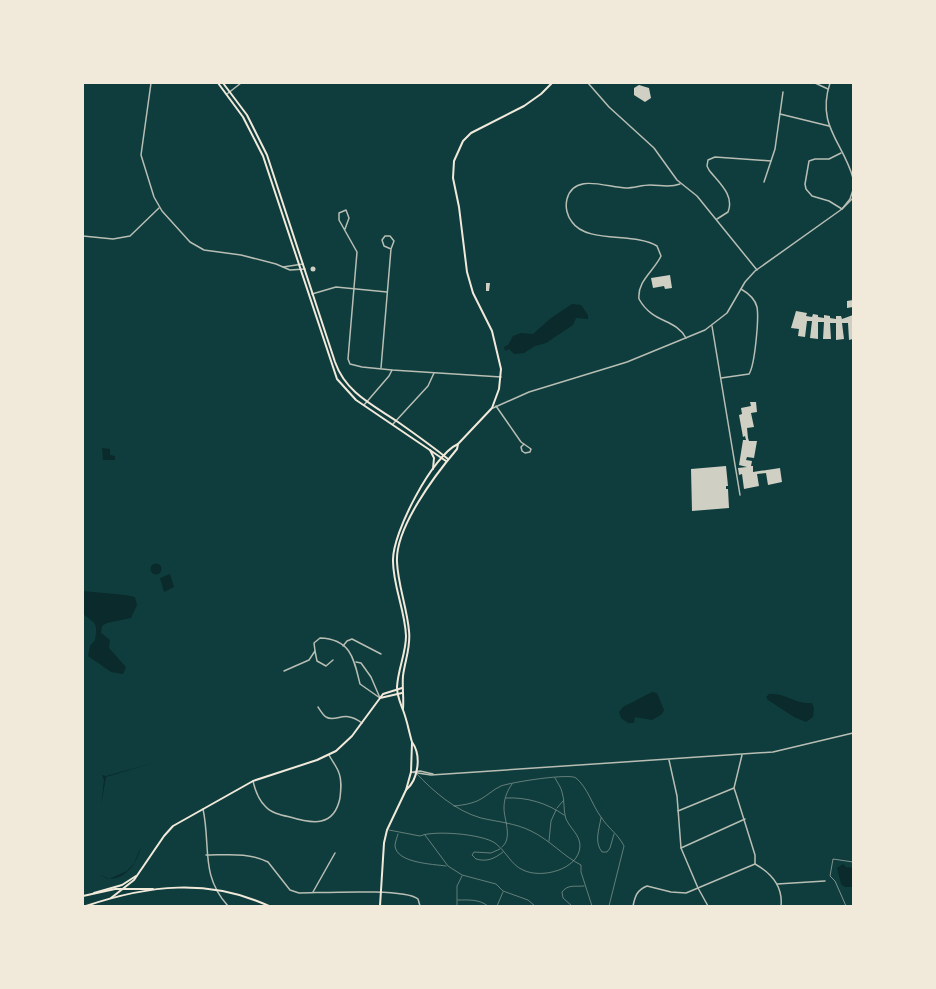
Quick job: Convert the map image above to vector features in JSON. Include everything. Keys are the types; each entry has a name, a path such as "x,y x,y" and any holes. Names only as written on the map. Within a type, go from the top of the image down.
{"main road":[{"path":"218,83 243,117 263,156 336,376 347,392 364,405 444,457"},
{"path":"223,83 247,115 264,148 340,374 350,389 396,421 447,460"},
{"path":"403,709 399,703 397,689 406,639 393,566 394,545 404,520 433,470 453,446 458,444 492,408 499,389 501,377 500,364 492,332 473,293 467,272 459,207 453,178 454,161 463,141 471,133 479,127 524,106 552,83"},
{"path":"406,790 411,786 417,772 416,750 412,742 403,709 402,688 410,636 397,566 398,550 407,525 433,478 457,449 458,444"},
{"path":"430,449 434,458 433,470"},
{"path":"109,899 125,889 140,872 169,830 203,809 253,782 328,755 345,743 386,692 402,688"},
{"path":"380,698 402,693"},
{"path":"380,906 384,843 412,772 412,742"},
{"path":"83,896 125,884 140,872"},
{"path":"94,893 125,889 215,888 241,895 269,906"},
{"path":"86,906 109,899 160,889"}],"street":[{"path":"151,83 141,155 147,178 159,208 195,246 204,250 241,255 283,266 290,270 304,269"},
{"path":"227,94 241,83"},
{"path":"588,83 609,107 654,148 680,184 697,196 757,270"},
{"path":"815,83 828,89"},
{"path":"830,83 828,89 827,109 829,126 850,168 853,178"},
{"path":"764,182 771,161 783,92"},
{"path":"780,114 829,126"},
{"path":"842,153 829,159 815,159 809,161 805,184 806,189 812,196 824,199 842,209"},
{"path":"716,219 728,212 730,202 726,192 709,170 707,166 708,160 715,157 771,161"},
{"path":"680,184 667,187 651,185 632,188 598,184 579,185 570,192 566,206 569,218 574,226 588,234 611,236 657,246 661,251 661,256 657,265 639,288 639,299 651,315 678,327 686,338"},
{"path":"842,209 850,199 853,190"},
{"path":"492,408 529,392 619,364 686,338 712,326 727,313 741,289 757,270 842,209 853,198"},
{"path":"83,236 113,239 130,236 159,208"},
{"path":"345,228 349,218 346,210 339,213 338,217 357,252 349,362 352,365 392,370 501,377"},
{"path":"381,368 386,292 391,249 394,241 390,236 385,236 382,240 384,246 391,249"},
{"path":"283,266 303,264"},
{"path":"309,295 332,288 354,288 386,292"},
{"path":"721,378 740,377 749,374 754,362 757,306 750,296 741,289"},
{"path":"712,326 740,495"},
{"path":"364,405 389,376 392,370"},
{"path":"393,424 428,386 435,372"},
{"path":"496,406 524,444 531,448 530,452 525,453 522,451 521,447 524,444"},
{"path":"333,660 326,666 317,661 314,643 320,638 329,638 343,646 356,662 360,684 380,698"},
{"path":"343,646 347,641 352,639 381,654"},
{"path":"284,671 309,660 315,651"},
{"path":"356,662 361,662 371,676 380,698"},
{"path":"318,707 326,717 333,718 348,716 356,718 362,723"},
{"path":"412,772 436,774 742,755 784,751 853,733"},
{"path":"253,782 261,802 270,810 298,820 319,822 330,817 335,812 341,793 342,782 339,773 328,755"},
{"path":"742,755 734,788 755,855 755,864"},
{"path":"669,760 678,811 681,848 698,888 708,906"},
{"path":"678,811 734,788"},
{"path":"203,809 206,828 206,855 208,870 215,888 228,906"},
{"path":"681,848 745,820"},
{"path":"313,892 335,853"},
{"path":"206,855 242,855 259,858 268,862 290,890 299,893 345,891 381,893 416,897 420,902 420,906"},
{"path":"755,864 770,874 777,884 782,899 782,906"},
{"path":"633,906 636,894 639,890 646,886 678,893 686,893 755,864"},
{"path":"777,884 825,881"}],"lane":[{"path":"417,772 437,793 454,806 481,818 505,822 533,832 549,842 572,861 581,865 592,906"},
{"path":"454,806 470,804 480,800 499,787 512,783 567,776 576,778 582,785 601,818 624,846 609,906"},
{"path":"555,778 562,792 565,816"},
{"path":"504,852 497,858 490,860 476,859 472,855 474,852 491,853 501,848 507,841 508,833 505,822 505,798 512,783"},
{"path":"388,830 420,836 424,834 474,836 494,842 501,848 515,866 524,871 534,873 557,872 566,868 578,852 580,846 578,838 565,816 549,805 528,800 505,798"},
{"path":"549,842 551,821 556,809 563,801"},
{"path":"601,818 597,841 598,848 602,852 607,852 610,848 614,832"},
{"path":"398,832 395,845 396,851 401,857 448,866"},
{"path":"424,834 448,866 462,875 496,884 503,891 528,900 535,906"},
{"path":"457,906 458,886 462,875"},
{"path":"572,906 563,898 562,892 566,887 570,886 586,886"},
{"path":"498,906 503,891"},
{"path":"458,900 474,900 484,902 488,906"}],"path":[{"path":"846,906 835,881 830,876 831,866 833,859 853,862"}],"water":[{"path":"572,304 581,305 588,315 588,319 576,318 573,325 546,343 535,346 524,353 514,354 509,349 505,351 504,347 508,345 513,336 521,333 533,334 551,318"},
{"path":"102,448 110,449 110,455 115,456 115,460 103,460"},
{"path":"154,564 158,564 160,565 160,573 154,574 151,571 151,567"},
{"path":"170,574 174,587 164,592 160,578"},
{"path":"83,591 135,597 137,605 131,618 107,623 102,626 101,633 110,640 109,648 126,667 123,674 111,672 88,656 90,646 95,640 96,627 93,622 83,614"},
{"path":"652,692 657,693 664,710 662,714 652,720 635,717 634,723 628,723 621,718 619,712 623,707"},
{"path":"769,694 780,695 801,702 812,703 814,708 813,717 806,722 794,717 768,700 766,697"},
{"path":"153,763 106,777 101,805 104,780 102,775 106,776"},
{"path":"133,864 125,874 114,879 109,879 127,871"},
{"path":"843,864 846,867 853,868 853,887 845,887 841,884 837,868"}],"building":[{"path":"639,85 649,88 651,98 645,102 634,95 634,88"},
{"path":"313,266 316,269 313,272 310,269"},
{"path":"670,275 672,288 665,289 664,286 653,288 651,278"},
{"path":"486,283 490,283 489,291 486,291"},
{"path":"853,300 853,307 847,308 847,301"},
{"path":"796,311 807,313 806,316 812,317 813,314 824,318 824,315 836,319 836,316 841,316 842,319 853,315 853,339 849,340 848,323 842,323 844,339 836,340 836,323 830,323 831,339 823,339 824,322 818,322 818,339 810,338 812,321 807,321 805,337 798,336 799,329 791,328"},
{"path":"750,402 756,402 757,412 751,413 754,427 747,428 748,438 749,441 757,441 754,458 747,457 746,460 752,461 751,466 753,466 753,472 780,468 782,482 768,485 766,473 757,474 759,486 744,489 742,474 739,475 738,468 747,467 739,465 743,440 746,440 745,436 743,437 739,415 742,414 741,408 751,406"},
{"path":"726,466 728,486 726,486 726,489 728,489 729,508 692,511 691,469"}]}
